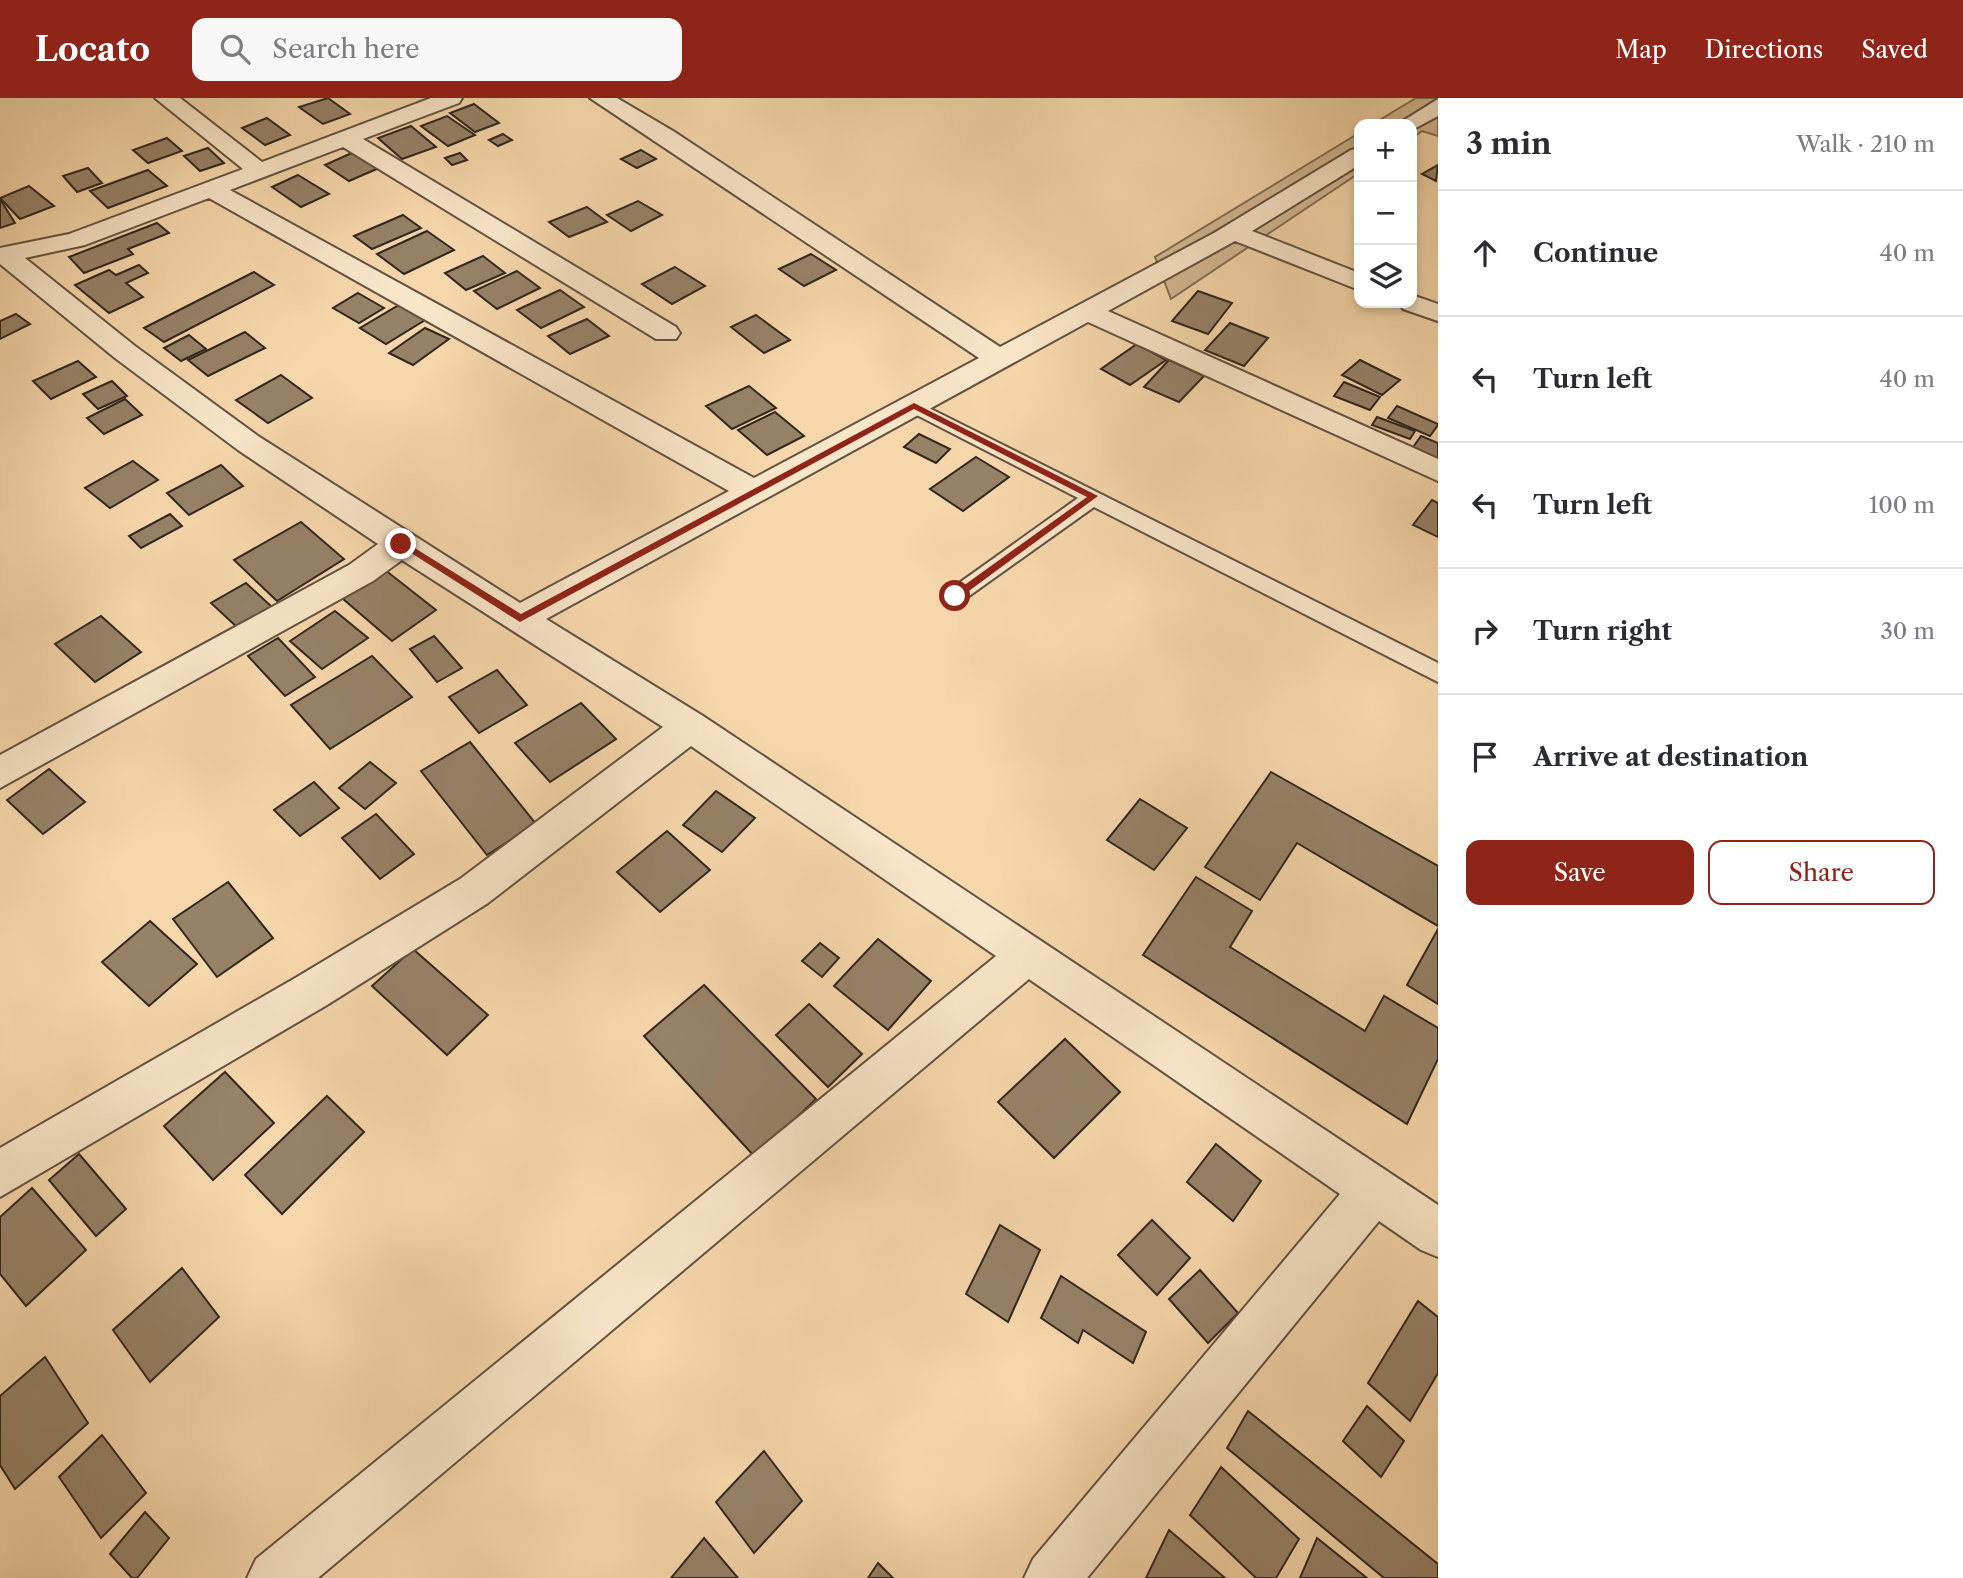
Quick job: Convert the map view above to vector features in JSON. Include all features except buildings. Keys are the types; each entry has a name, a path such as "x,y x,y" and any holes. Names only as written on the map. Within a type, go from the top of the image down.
{"street":[{"path":"166,98 245,157 257,171"},
{"path":"2,256 76,240 451,98"},
{"path":"601,98 665,135 1000,359"},
{"path":"1417,119 1438,106"},
{"path":"345,138 666,333"},
{"path":"520,618 1233,233 1354,158"},
{"path":"211,189 754,492"},
{"path":"1233,233 1354,280"},
{"path":"2,256 248,443 401,544 690,726 1438,1233"},
{"path":"1417,305 1438,313"},
{"path":"1087,312 1438,471"},
{"path":"0,773 361,573 401,544"},
{"path":"0,1174 313,991 474,891 690,726"},
{"path":"275,1578 1029,954"},
{"path":"1052,1578 1374,1190"}],"lane":[{"path":"914,406 1438,673"},
{"path":"955,596 1094,496"}],"shaded area":[{"path":"1416,98 1438,98 1438,136 1422,131 1417,134 1417,119 1381,119"},
{"path":"1354,136 1354,176 1171,299 1155,257"}],"route":[{"path":"401,544 520,618 914,406 1094,496 955,596"}]}
